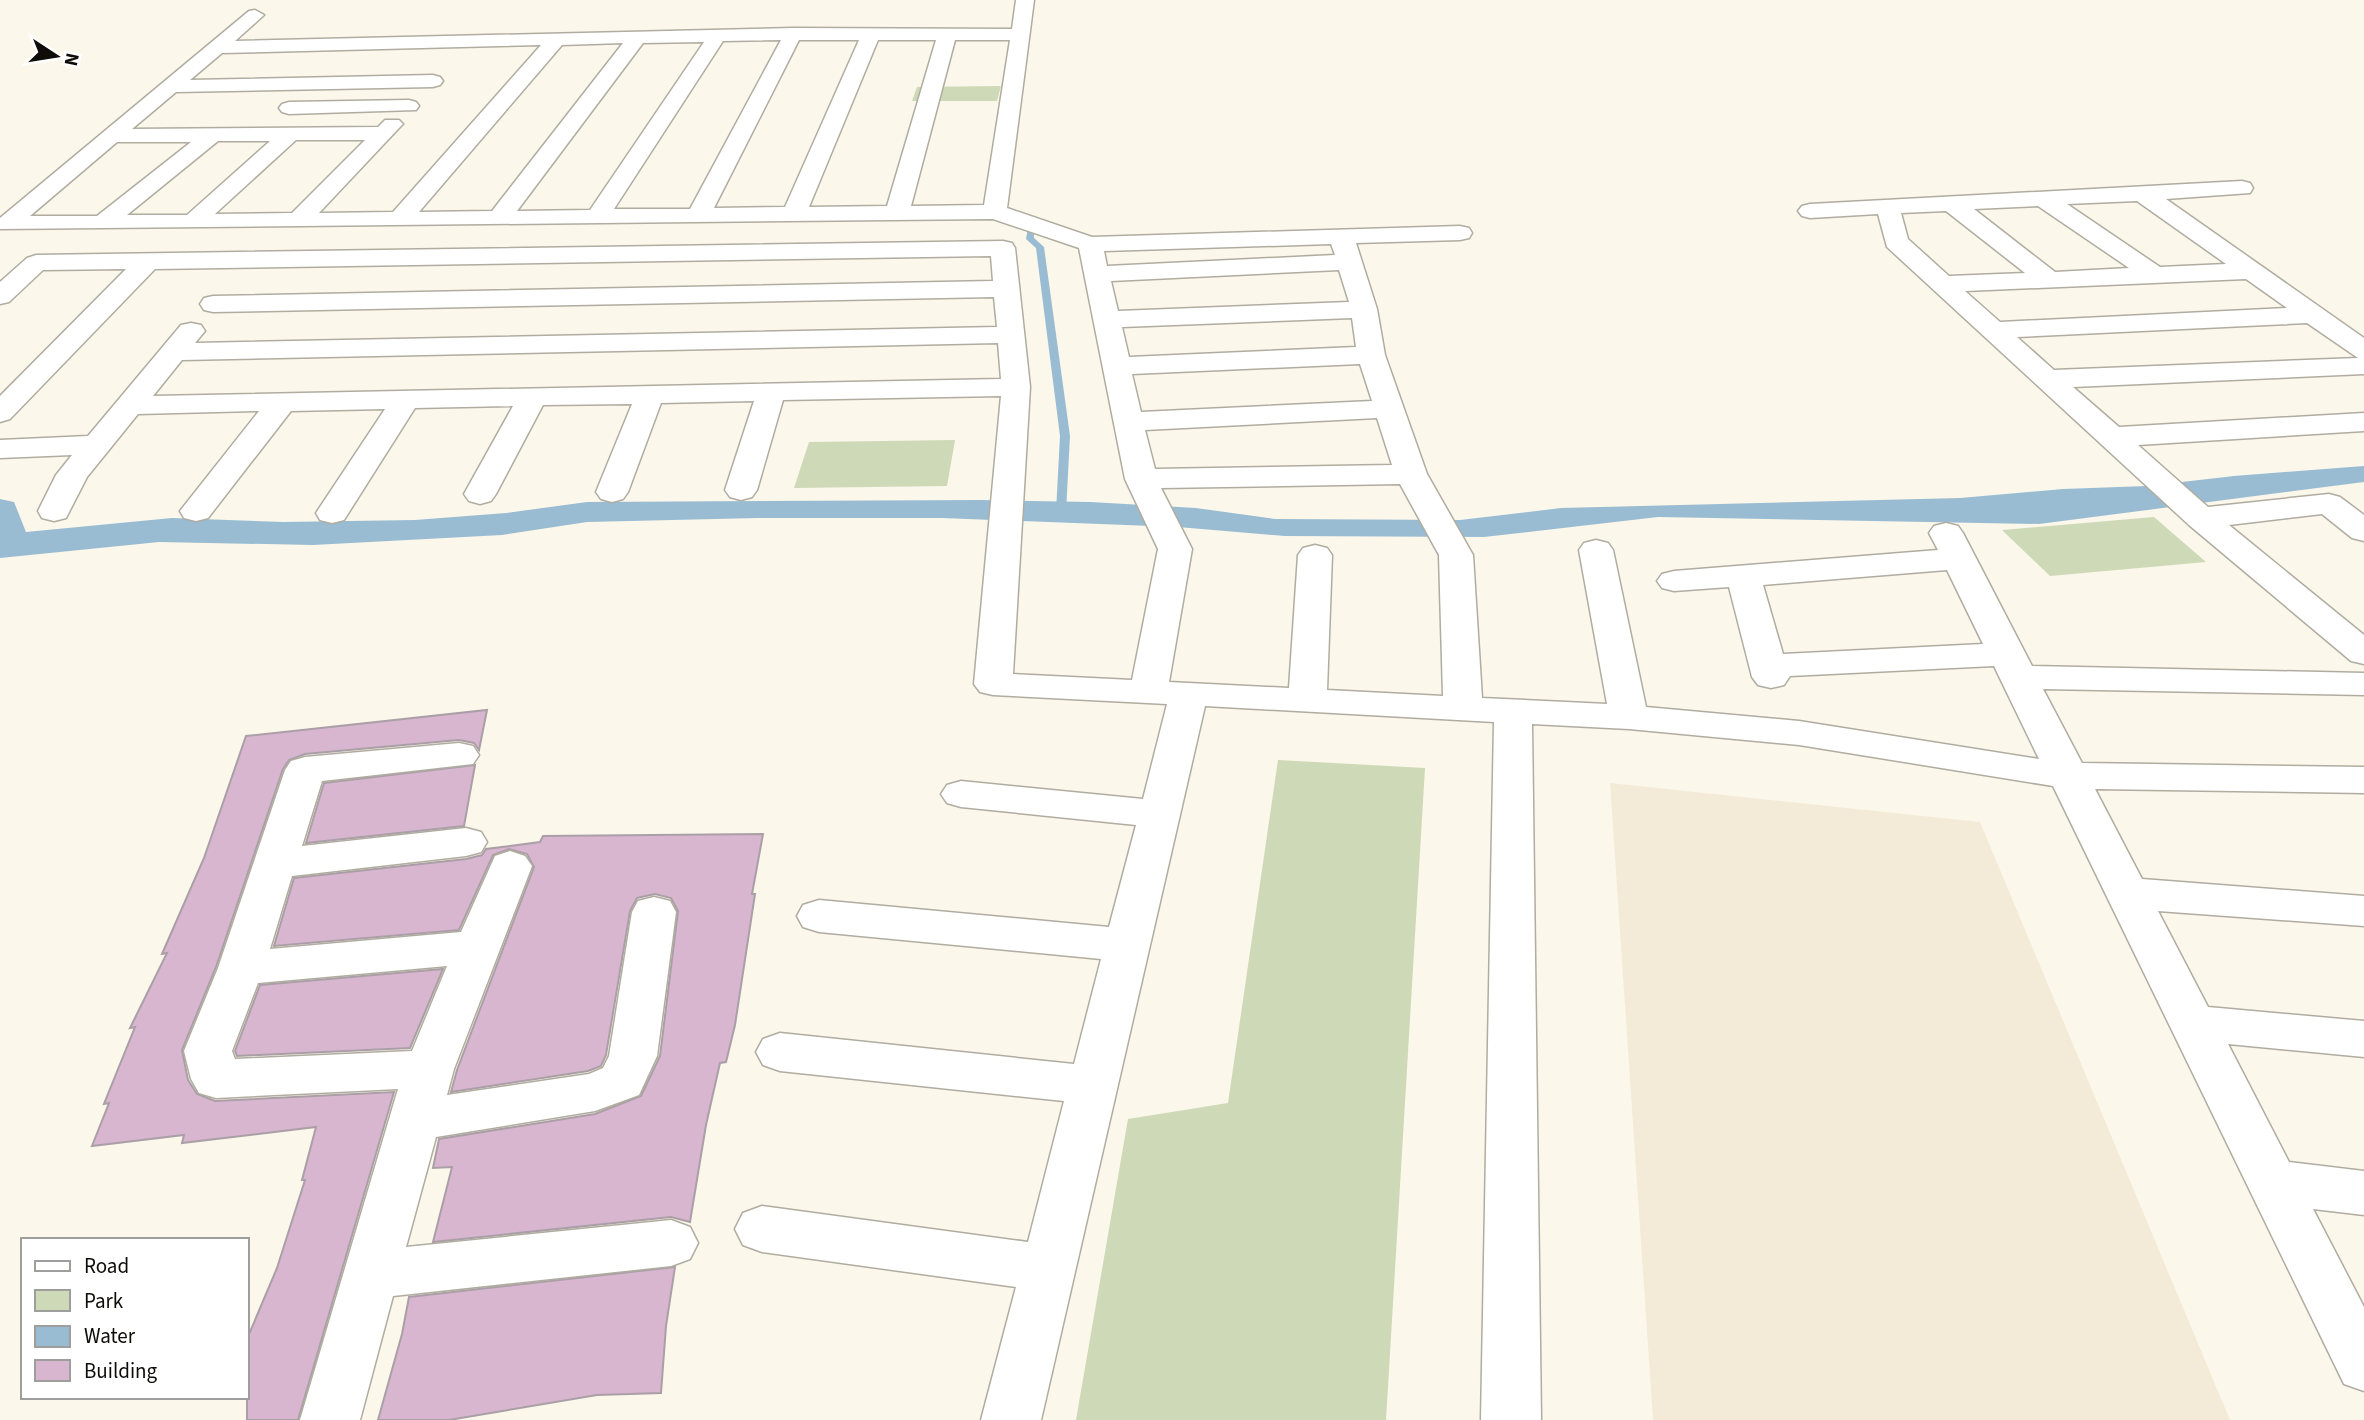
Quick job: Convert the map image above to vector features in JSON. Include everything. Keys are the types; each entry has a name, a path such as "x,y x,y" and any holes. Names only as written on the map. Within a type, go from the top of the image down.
{"street":[{"path":"996,212 1025,0"},
{"path":"255,15 7,224 996,212 1090,244 1345,249"},
{"path":"499,218 660,18"},
{"path":"399,219 579,20"},
{"path":"194,66 453,60 503,22"},
{"path":"398,43 417,23"},
{"path":"307,45 323,30"},
{"path":"216,47 793,34 1020,35"},
{"path":"698,216 793,34"},
{"path":"794,215 871,34"},
{"path":"897,213 947,35"},
{"path":"597,217 717,36"},
{"path":"171,86 440,74 298,221"},
{"path":"262,108 409,106"},
{"path":"143,110 169,109"},
{"path":"193,222 290,134"},
{"path":"112,136 383,134"},
{"path":"0,296 36,263 213,135"},
{"path":"1810,211 2242,188"},
{"path":"2142,193 2364,351"},
{"path":"2043,199 2155,275"},
{"path":"1952,204 2050,280"},
{"path":"1888,207 1896,242 2202,518 2364,653"},
{"path":"1097,274 1345,249 1460,233"},
{"path":"1011,1420 1159,814 1168,693 1175,550 1141,479 1090,244"},
{"path":"36,263 1003,248 1016,387 993,684 1629,717 1799,733 2068,776 2364,780"},
{"path":"1345,249 1364,309 1371,355 1411,474 1456,555 1463,708"},
{"path":"54,511 72,475 250,260"},
{"path":"0,413 148,261"},
{"path":"1943,284 2250,271"},
{"path":"213,304 1007,289"},
{"path":"1107,320 1364,309"},
{"path":"1994,330 2311,315"},
{"path":"174,352 1012,335"},
{"path":"1116,366 1371,355"},
{"path":"2048,379 2364,366"},
{"path":"130,405 1016,387"},
{"path":"741,491 771,392"},
{"path":"612,492 650,394"},
{"path":"480,494 533,397"},
{"path":"332,513 405,400"},
{"path":"196,511 282,402"},
{"path":"1129,422 1389,409"},
{"path":"2112,437 2364,422"},
{"path":"0,449 97,445"},
{"path":"1141,479 1411,474"},
{"path":"2202,518 2329,504 2364,531"},
{"path":"1674,581 1744,576 1953,546 2364,1365"},
{"path":"1596,550 1629,717"},
{"path":"1307,700 1315,555"},
{"path":"1744,576 1770,671 2013,665 2364,684"},
{"path":"1511,1420 1513,711"},
{"path":"429,1069 216,1079 208,1051 241,968 306,771 459,755"},
{"path":"961,794 1159,814"},
{"path":"274,864 466,842"},
{"path":"330,1420 429,1069 510,866"},
{"path":"2127,893 2364,911"},
{"path":"413,1120 594,1092 621,1081 633,1056 654,912"},
{"path":"819,916 1128,945"},
{"path":"241,968 478,947"},
{"path":"2192,1023 2364,1039"},
{"path":"780,1052 1093,1085"},
{"path":"2272,1182 2364,1193"},
{"path":"762,1228 1048,1268"},
{"path":"371,1275 671,1242"}],"shaded area":[{"path":"1610,783 1980,822 2230,1420 1653,1420"}],"green space":[{"path":"1001,86 997,101 912,101 917,87"},
{"path":"955,440 947,486 794,488 809,442"},
{"path":"2154,517 2206,562 2050,576 2002,530"},
{"path":"1278,760 1425,768 1386,1420 1076,1420 1128,1119 1228,1103"}],"water":[{"path":"2364,466 2364,482 2039,524 1658,517 1484,537 1285,536 1178,527 942,518 758,518 587,522 502,535 313,545 159,542 0,558 0,499 14,502 26,532 172,518 283,522 415,520 506,513 587,502 1090,502 1196,508 1275,519 1460,520 1561,508 1960,498 2063,489 2147,486"}],"building":[{"path":"487,710 479,750 474,743 459,740 305,754 289,760 283,769 216,967 182,1050 188,1080 197,1094 215,1101 394,1092 298,1420 247,1420 248,1337 277,1268 305,1180 302,1180 316,1127 182,1143 184,1135 92,1146 109,1103 104,1104 135,1027 130,1028 167,953 162,954 204,858 246,736"},
{"path":"475,765 464,826 306,843 324,783"},
{"path":"763,834 752,894 755,894 735,1025 726,1062 720,1063 706,1125 690,1222 671,1217 433,1242 452,1167 433,1168 439,1139 595,1114 641,1096 660,1056 678,911 671,898 655,894 637,898 630,911 606,1055 601,1066 588,1071 451,1092 534,867 527,854 509,849 493,855 459,930 274,946 294,878 466,859 482,855 486,849 540,842 543,836"},
{"path":"443,969 410,1048 237,1056 235,1051 260,985"},
{"path":"675,1267 666,1326 661,1393 597,1395 449,1420 378,1420 402,1334 409,1297"}],"waterway":[{"path":"1031,230 1030,239 1040,247 1065,436 1061,512"}]}
